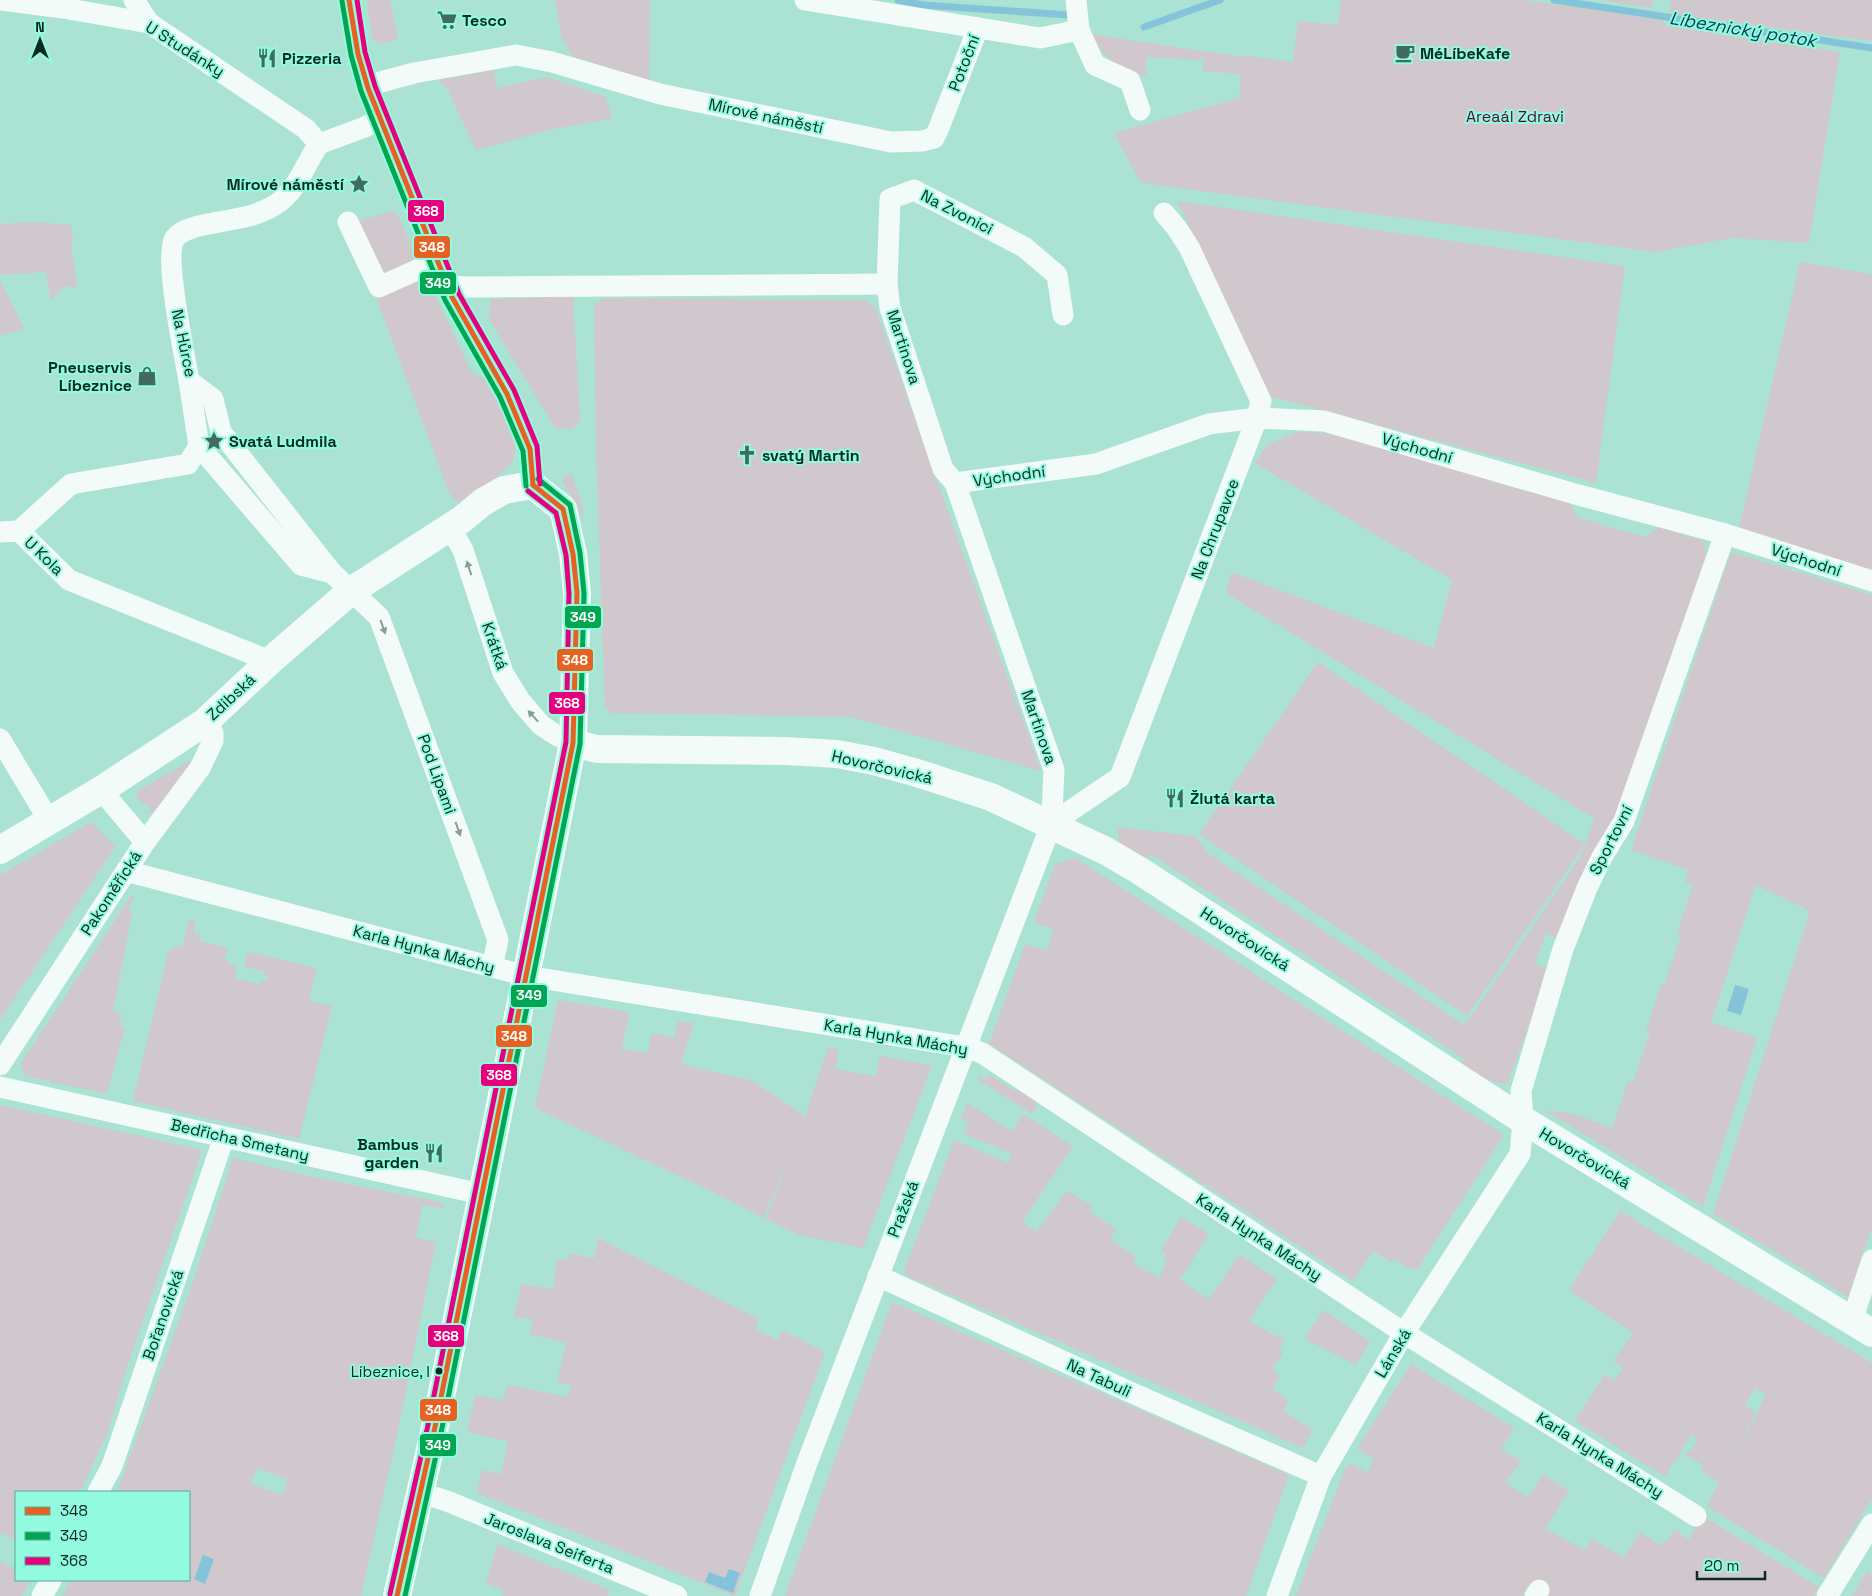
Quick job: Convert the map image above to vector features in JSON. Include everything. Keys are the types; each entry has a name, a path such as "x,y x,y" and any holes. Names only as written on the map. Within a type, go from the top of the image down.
{"main road":[{"path":"397,1596 421,1493 573,743 577,593 573,554 563,508 533,485 504,490 483,502 461,520 450,526"},
{"name":"Zdibská","path":"0,850 50,822 205,722 270,661 342,582 450,526"},
{"name":"Hovorčovická","path":"573,743 597,749 785,751 854,757 885,764 966,788 1051,824 1106,851 1140,871 1523,1120 1862,1327"}],"street":[{"name":"U Studánky","path":"0,0 63,8 149,23 306,129 319,144"},
{"path":"134,0 149,23"},
{"path":"349,0 358,54 380,120 447,286 507,394 530,449 533,485"},
{"path":"805,0 978,28"},
{"path":"1076,0 1079,30 1095,65 1130,81 1140,110"},
{"name":"Potoční","path":"934,138 978,28 1040,38 1079,30"},
{"name":"Mírové náměstí","path":"368,88 377,83 414,72 516,54 552,62 660,94 891,142 922,141 934,138"},
{"path":"319,144 380,120"},
{"name":"Na Hůrce","path":"319,144 296,184 275,205 245,217 182,231 173,243 171,260 178,324 189,381 212,399 221,432 342,582"},
{"name":"Na Zvonici","path":"887,284 890,200 914,190 1024,247 1058,275 1063,315"},
{"name":"Na Chrupavce","path":"1051,824 1120,777 1257,418 1261,401 1189,247 1164,213"},
{"path":"348,222 379,287 437,261"},
{"path":"447,286 887,284"},
{"name":"Martinova","path":"887,284 890,308 944,470 956,483 1054,770 1051,824"},
{"path":"189,381 198,446 302,565 342,582"},
{"name":"Východní","path":"956,483 1096,464 1209,424 1257,418 1324,421 1575,494 1726,534 1872,581"},
{"name":"U Kola","path":"198,446 188,464 71,484 10,532 69,580 270,661"},
{"name":"Krátká","path":"450,526 464,550 503,673 521,702 541,725 573,743"},
{"name":"Sportovní","path":"1523,1120 1521,1091 1563,949 1587,888 1602,857 1624,821 1726,534"},
{"name":"Pod Lipami","path":"342,582 379,617 498,940 492,967"},
{"name":"Pakoměřická","path":"0,1065 144,842 200,768 213,741 214,733 205,722"},
{"path":"0,739 50,822"},
{"path":"101,790 144,842"},
{"name":"Pražská","path":"760,1596 807,1463 1051,824"},
{"name":"Karla Hynka Máchy","path":"126,871 527,976 965,1047 988,1058 1404,1333 1696,1516"},
{"name":"Bedřicha Smetany","path":"0,1087 481,1194"},
{"name":"Lánská","path":"1277,1596 1321,1476 1404,1333 1520,1154 1523,1120"},
{"name":"Bořanovická","path":"99,1491 112,1466 224,1137"},
{"name":"Hovorčovická","path":"1862,1327 1872,1260"},
{"name":"Na Tabuli","path":"878,1276 1121,1388 1321,1476"},
{"name":"Jaroslava Seiferta","path":"421,1493 447,1501 677,1596"},
{"path":"1827,1596 1872,1524"},
{"path":"42,1596 50,1581"}],"green space":[{"path":"367,0 390,0 398,39 380,44 372,38"},
{"path":"555,0 650,0 649,81 572,56 561,36"},
{"name":"Areaál Zdravi","path":"1341,0 1524,0 1659,19 1668,26 1840,52 1809,243 1732,238 1656,252 1141,183 1114,133 1239,98 1241,74 1203,71 1203,57 1198,60 1146,57 1146,76 1119,68 1088,37 1089,34 1243,57 1243,55 1293,62 1298,21 1338,25"},
{"path":"1598,0 1653,0 1652,8"},
{"path":"1671,0 1872,0 1872,41 1670,14"},
{"path":"494,70 497,88 547,77 606,97 612,119 553,129 476,150 448,90 439,80"},
{"path":"1177,201 1625,266 1596,483 1268,396"},
{"path":"395,210 472,373 490,380 513,433 515,445 511,463 494,480 460,505 449,493 348,222 352,223"},
{"path":"35,222 71,225 73,240 71,241 77,287 64,287 51,300 46,272 0,275 0,224"},
{"path":"1800,262 1872,274 1872,573 1738,533"},
{"path":"0,280 24,328 0,336"},
{"path":"573,296 580,421 572,429 555,428 489,319 491,299"},
{"path":"604,298 865,300 875,307 1041,771 851,717 611,713 605,706 596,450 594,306"},
{"path":"1297,432 1329,433 1567,499 1579,518 1644,537 1659,527 1703,541 1707,555 1620,812 1559,940 1546,933 1535,964 1549,971 1507,1085 1486,1079 1462,1065 1463,1058 1152,855 1144,859 1120,846 1117,827 1195,836 1209,854 1463,1024 1469,1020 1580,857 1595,819 1226,593 1231,572 1434,648 1452,580 1255,463 1267,445"},
{"path":"572,474 582,505 584,522 577,505 562,481 564,476"},
{"path":"1731,552 1872,595 1872,1227 1848,1297 1713,1214 1810,911 1756,885 1711,1022 1757,1038 1703,1207 1546,1111 1571,1113 1612,1128 1628,1081 1633,1082 1650,1033 1646,1031 1661,984 1664,985 1681,936 1677,933 1693,885 1685,882 1689,870 1631,850"},
{"path":"1318,662 1585,844 1467,1016 1199,834"},
{"path":"191,760 189,767 161,806 146,815 151,808 137,799 137,791"},
{"path":"91,822 115,847 0,1020 0,875"},
{"path":"1075,858 1504,1135 1417,1270 1411,1267 1410,1269 1394,1259 1392,1262 1373,1251 1353,1281 989,1044 1025,944 1046,951 1054,930 1034,922 1055,864"},
{"path":"131,896 134,897 129,909 132,914 113,1011 122,1014 119,1025 125,1027 107,1094 25,1076 21,1063"},
{"path":"189,920 195,920 194,933 201,935 200,941 228,948 225,959 229,960 228,964 237,966 235,978 261,985 262,980 266,981 268,975 264,974 264,971 244,967 248,952 317,968 309,1001 332,1006 299,1139 133,1101 169,949 174,949 175,946 182,947"},
{"path":"558,1000 629,1012 622,1049 647,1053 652,1033 674,1038 678,1021 694,1023 681,1063 699,1069 751,1080 805,1116 828,1047 839,1049 835,1069 876,1076 880,1056 932,1065 863,1248 799,1235 766,1219 793,1147 764,1218 535,1108"},
{"path":"989,1075 1015,1091 1020,1084 1040,1099 1032,1114 977,1079 979,1076 985,1079"},
{"path":"967,1103 1012,1131 1023,1114 1073,1146 1022,1222 1037,1231 1067,1191 1093,1206 1090,1212 1116,1229 1110,1239 1136,1257 1133,1263 1159,1278 1167,1263 1163,1260 1167,1254 1161,1250 1181,1217 1209,1234 1180,1280 1209,1299 1239,1255 1277,1279 1249,1321 1285,1339 1279,1350 1283,1353 1272,1369 1280,1376 1272,1389 1289,1400 1283,1411 1313,1430 1303,1448 903,1274 954,1140 1008,1163 1012,1154 963,1133 969,1122 961,1119"},
{"path":"0,1105 202,1150 127,1367 107,1434 80,1491 15,1491 15,1540 0,1533"},
{"path":"233,1158 304,1175 444,1203 443,1208 422,1205 416,1238 436,1242 397,1435 361,1596 62,1596 70,1581 190,1581 190,1491 117,1491 192,1285","holes":["258,1468 288,1480 282,1495 250,1483"]},
{"path":"1620,1211 1872,1363 1872,1499 1824,1578 1708,1507 1708,1503 1719,1482 1701,1471 1704,1466 1686,1455 1690,1449 1692,1450 1698,1439 1691,1435 1665,1477 1575,1421 1604,1375 1615,1380 1623,1368 1613,1361 1633,1333 1569,1290","holes":["1755,1388 1766,1394 1757,1414 1731,1461 1756,1412 1745,1405"]},
{"path":"598,1238 759,1319 755,1329 778,1340 783,1330 825,1352 735,1596 477,1493 482,1470 501,1474 508,1441 467,1432 475,1395 503,1400 508,1385 568,1397 571,1385 557,1382 566,1343 530,1334 533,1319 514,1317 521,1284 553,1289 557,1258 568,1261 570,1253 594,1259"},
{"path":"892,1302 1289,1475 1246,1596 785,1596"},
{"path":"1323,1310 1370,1341 1356,1365 1305,1339"},
{"path":"1411,1364 1514,1428 1501,1449 1521,1460 1506,1483 1528,1497 1543,1474 1569,1491 1545,1529 1585,1550 1592,1539 1624,1557 1640,1532 1660,1545 1664,1541 1666,1542 1674,1530 1689,1540 1701,1515 1819,1587 1813,1596 1549,1596 1530,1583 1522,1596 1296,1596 1344,1471 1350,1463 1367,1472 1374,1459 1357,1449"},
{"path":"497,1544 610,1590 608,1596 503,1596 504,1591 486,1583"},
{"path":"0,1562 15,1569 15,1581 30,1581 22,1596 0,1596"},
{"path":"1867,1571 1872,1574 1872,1596 1852,1596"}],"water":[{"path":"1735,985 1749,989 1741,1015 1727,1011"},
{"path":"203,1555 214,1559 205,1584 194,1579"},
{"path":"729,1569 740,1573 733,1593 705,1582 709,1572 725,1578"}],"waterway":[{"name":"Líbeznický potok","path":"898,0 923,5 1069,15"},
{"name":"Líbeznický potok","path":"1144,27 1220,0"},
{"name":"Líbeznický potok","path":"1554,0 1872,48"}],"transit line":[{"name":"348","path":"349,0 358,54 368,88 452,297 507,394 530,449 533,485"},
{"name":"368","path":"357,0 365,52 375,86 459,294 514,390 537,446 540,484"},
{"name":"349","path":"342,1 351,55 361,91 445,300 500,397 523,451 526,486"},
{"name":"349","path":"405,1596 442,1428 580,744 584,593 580,553 570,505 538,479"},
{"name":"348","path":"397,1596 435,1427 573,743 577,593 573,554 563,509 533,485"},
{"name":"368","path":"390,1594 428,1425 566,742 569,593 566,555 556,513 528,491"}],"place":[{"name":"Tesco","path":"447,20"},
{"name":"MéLíbeKafe","path":"1405,53"},
{"name":"Pizzeria","path":"267,58"},
{"name":"Mírové náměstí","path":"359,184"},
{"name":"Pneuservis Líbeznice","path":"147,376"},
{"name":"Svatá Ludmila","path":"214,441"},
{"name":"svatý Martin","path":"747,455"},
{"name":"Žlutá karta","path":"1175,798"},
{"name":"Bambus garden","path":"434,1153"},
{"name":"Líbeznice, I","path":"439,1371"}]}
